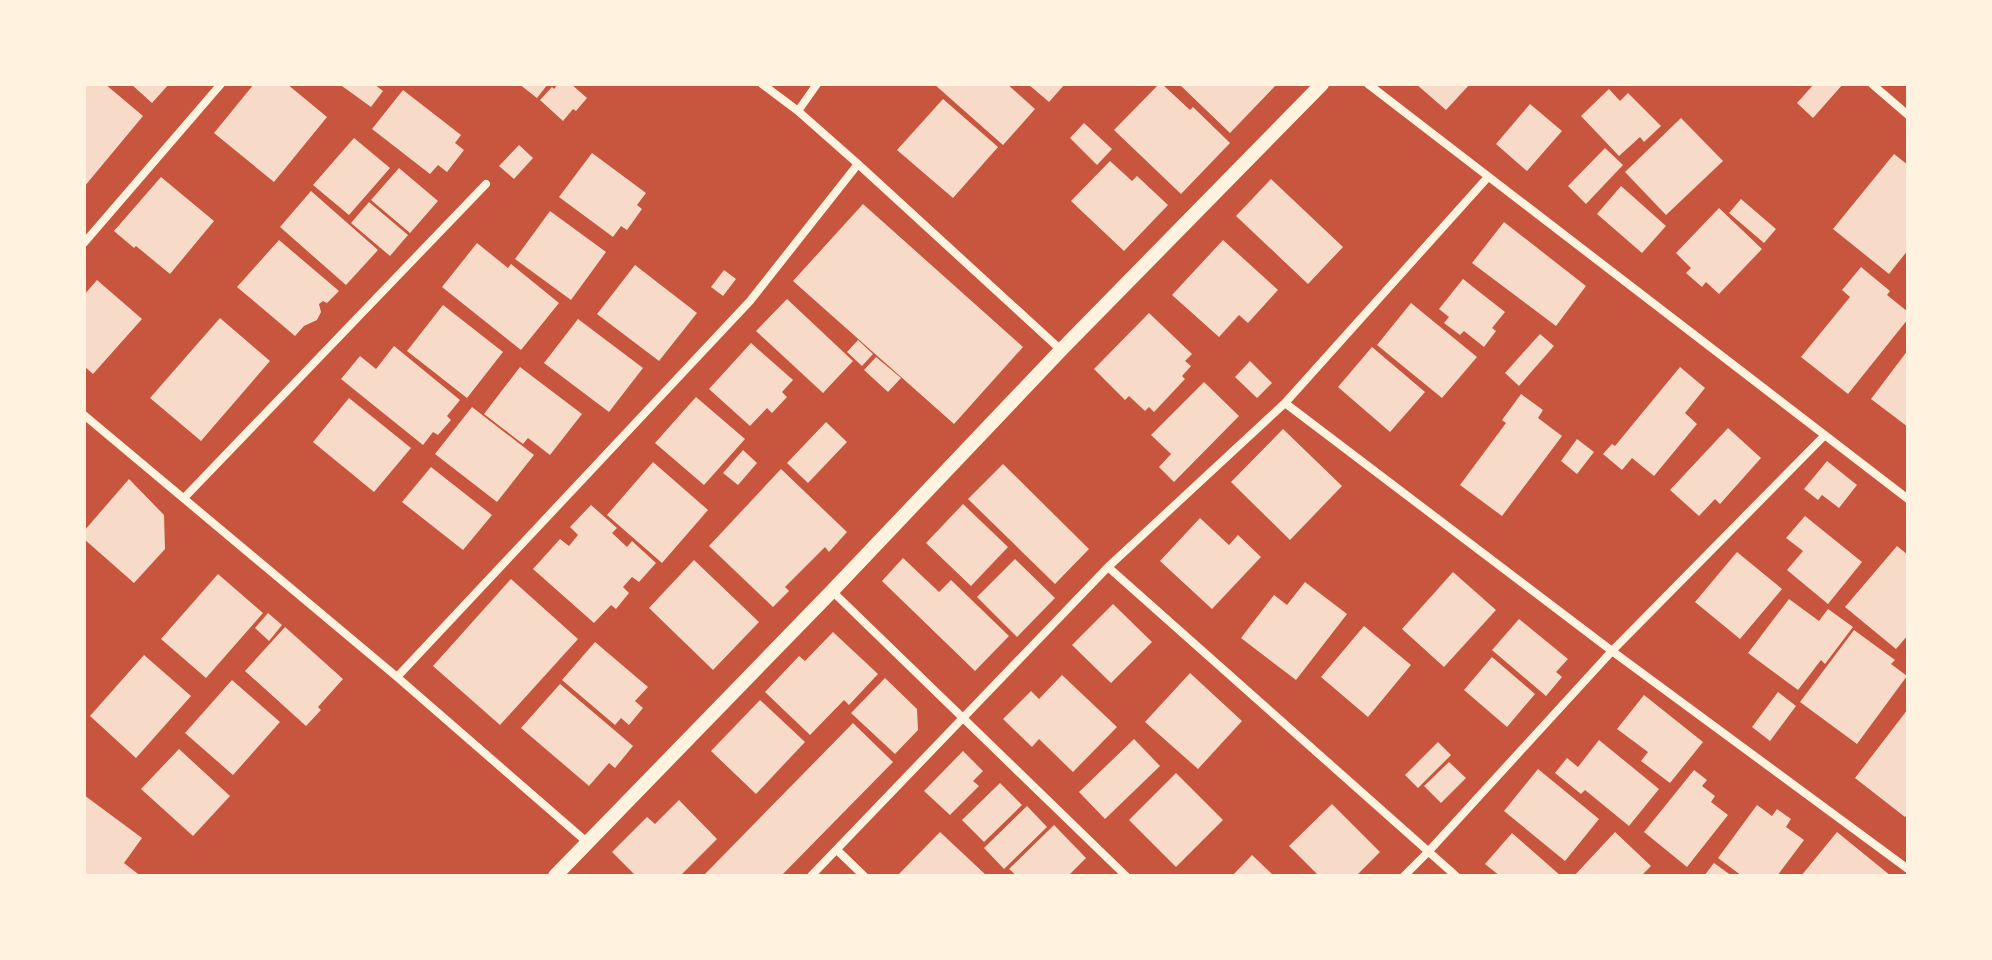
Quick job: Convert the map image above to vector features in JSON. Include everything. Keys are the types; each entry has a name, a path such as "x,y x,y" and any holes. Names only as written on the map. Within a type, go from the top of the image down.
{"street":[{"path":"84,243 221,84"},
{"path":"762,84 858,164 1061,350"},
{"path":"798,111 817,84"},
{"path":"555,876 1061,350 1322,84"},
{"path":"1368,84 1908,499"},
{"path":"1872,84 1908,115"},
{"path":"397,677 750,301 858,164"},
{"path":"811,876 1108,567 1285,403 1488,177"},
{"path":"184,498 486,184"},
{"path":"1285,403 1612,651 1908,869"},
{"path":"84,415 397,677 588,843"},
{"path":"1404,876 1612,651 1825,435"},
{"path":"1108,567 1456,876"},
{"path":"832,591 1126,876"},
{"path":"837,850 864,876"}],"building":[{"path":"84,84 105,84 143,116 84,187"},
{"path":"131,84 169,84 152,103"},
{"path":"254,84 287,84 327,117 274,182 214,133"},
{"path":"374,84 383,91 371,107 342,86"},
{"path":"519,84 548,84 537,98"},
{"path":"558,84 571,84 587,98 563,121 540,100"},
{"path":"934,84 1007,84 1035,109 1003,145"},
{"path":"1028,84 1065,84 1049,102"},
{"path":"1159,84 1190,110 1193,107 1230,143 1181,194 1114,130"},
{"path":"1179,84 1277,84 1230,133"},
{"path":"1416,84 1470,84 1446,110"},
{"path":"1814,84 1843,84 1813,118 1797,103"},
{"path":"1609,89 1620,101 1628,93 1661,126 1644,142 1640,137 1619,156 1581,116"},
{"path":"403,90 461,135 455,143 464,150 447,172 438,165 430,174 372,129"},
{"path":"943,99 998,147 953,198 897,150"},
{"path":"1530,104 1562,131 1527,171 1496,144"},
{"path":"1681,118 1723,161 1666,215 1625,172"},
{"path":"1084,123 1112,149 1097,165 1070,138"},
{"path":"354,138 390,168 349,215 313,185"},
{"path":"519,145 533,158 514,179 499,166"},
{"path":"1605,148 1623,165 1586,204 1568,186"},
{"path":"592,153 646,193 637,205 642,209 627,230 621,226 613,237 559,197"},
{"path":"1894,154 1908,165 1908,250 1889,274 1833,229"},
{"path":"1110,161 1132,181 1137,176 1168,205 1124,251 1071,201"},
{"path":"399,168 438,201 410,233 371,200"},
{"path":"161,177 214,221 170,274 114,231"},
{"path":"1271,179 1343,247 1308,284 1236,216"},
{"path":"1621,186 1666,226 1642,253 1597,214"},
{"path":"311,191 378,250 346,285 280,227"},
{"path":"1741,199 1776,229 1764,243 1729,213"},
{"path":"369,202 408,235 390,256 351,223"},
{"path":"863,204 1023,347 954,424 793,281"},
{"path":"1719,208 1762,249 1719,294 1706,282 1702,287 1686,273 1691,268 1676,253"},
{"path":"550,211 606,252 571,300 515,259"},
{"path":"1504,222 1586,286 1556,326 1472,263"},
{"path":"279,240 339,291 327,303 323,301 319,304 321,312 317,320 304,326 295,336 237,287"},
{"path":"1223,240 1278,290 1248,323 1239,315 1219,337 1172,295"},
{"path":"477,243 508,268 511,264 559,303 521,350 442,287"},
{"path":"635,265 697,313 659,361 597,314"},
{"path":"1861,267 1890,291 1887,295 1908,312 1908,319 1848,394 1801,357 1850,297 1842,290"},
{"path":"724,270 736,279 723,296 711,287"},
{"path":"1463,279 1505,312 1492,328 1496,331 1484,347 1464,331 1460,335 1444,323 1449,317 1439,309"},
{"path":"97,280 142,319 93,374 84,366 84,295"},
{"path":"787,299 853,361 823,393 756,331"},
{"path":"1411,303 1477,357 1442,398 1377,345"},
{"path":"443,305 503,352 467,398 407,351"},
{"path":"1149,313 1192,354 1185,361 1191,366 1182,376 1185,379 1154,412 1149,407 1145,411 1129,396 1125,400 1094,369"},
{"path":"220,318 270,361 201,441 150,398"},
{"path":"578,319 643,368 609,412 544,363"},
{"path":"1540,334 1554,346 1519,386 1505,373"},
{"path":"858,340 873,354 862,366 847,352"},
{"path":"751,343 793,380 782,392 787,397 772,413 767,408 750,426 709,389"},
{"path":"394,346 460,400 447,416 451,420 438,435 433,432 423,445 341,379 360,356 376,369"},
{"path":"1372,347 1425,392 1390,432 1338,387"},
{"path":"1908,350 1908,427 1871,399"},
{"path":"876,357 901,378 888,392 864,370"},
{"path":"1250,361 1272,383 1257,398 1235,377"},
{"path":"520,367 582,414 550,455 528,438 523,444 484,414"},
{"path":"1680,367 1705,388 1685,413 1697,424 1654,476 1632,458 1622,470 1603,454 1612,444 1615,446"},
{"path":"1204,382 1239,416 1174,482 1159,467 1171,454 1151,435"},
{"path":"1521,394 1543,410 1538,418 1562,436 1502,516 1460,485 1506,423 1502,420"},
{"path":"696,397 745,439 704,485 655,443"},
{"path":"349,398 411,448 374,492 313,442"},
{"path":"472,407 534,455 497,502 435,454"},
{"path":"826,422 847,442 808,483 787,463"},
{"path":"1728,428 1761,458 1720,504 1715,499 1699,516 1670,490"},
{"path":"1283,429 1342,486 1290,540 1231,482"},
{"path":"1577,439 1594,452 1577,474 1561,461"},
{"path":"743,450 757,463 738,485 723,473"},
{"path":"1827,461 1857,485 1839,508 1822,495 1818,500 1804,489"},
{"path":"653,462 708,510 662,563 607,515"},
{"path":"1003,464 1089,549 1055,584 968,499"},
{"path":"431,467 492,515 463,550 402,502"},
{"path":"781,469 847,532 829,552 825,547 785,587 789,591 773,607 709,546"},
{"path":"129,479 164,515 165,549 134,583 84,539 84,531"},
{"path":"963,504 1008,547 971,586 926,543"},
{"path":"591,505 617,528 612,533 627,547 632,541 656,563 639,582 632,577 623,587 629,593 616,609 611,605 594,623 533,569 560,539 569,546 578,535 570,527"},
{"path":"1805,516 1862,562 1828,604 1787,570 1803,551 1786,538"},
{"path":"1200,518 1229,545 1238,535 1261,557 1212,609 1160,561"},
{"path":"1897,546 1908,555 1908,635 1896,649 1845,607"},
{"path":"1737,552 1782,589 1740,639 1695,602"},
{"path":"903,558 939,592 951,580 1009,636 975,671 882,581"},
{"path":"1015,559 1055,598 1017,637 977,597"},
{"path":"694,560 759,622 713,670 649,608"},
{"path":"1453,572 1496,610 1444,667 1402,629"},
{"path":"218,574 263,613 206,678 161,639"},
{"path":"511,579 578,639 500,725 433,666"},
{"path":"1305,582 1347,614 1296,680 1241,638 1274,595 1287,605"},
{"path":"1789,599 1819,621 1828,609 1853,627 1825,664 1821,660 1798,690 1748,653"},
{"path":"1113,604 1152,642 1111,683 1072,645"},
{"path":"268,613 282,625 269,641 255,628"},
{"path":"1519,619 1568,659 1556,672 1562,677 1546,696 1492,650"},
{"path":"1364,626 1411,665 1368,717 1321,677"},
{"path":"285,627 343,679 306,726 245,671"},
{"path":"1854,630 1895,660 1891,664 1907,676 1857,744 1800,702"},
{"path":"833,632 878,674 849,705 844,700 810,735 765,692 799,656 805,661"},
{"path":"595,642 648,687 635,701 643,708 629,725 621,718 615,725 562,680"},
{"path":"144,655 191,696 136,758 90,716"},
{"path":"1492,657 1535,694 1507,727 1464,690"},
{"path":"1190,673 1242,721 1198,769 1145,722"},
{"path":"1062,675 1117,727 1073,772 1039,739 1032,747 1003,719 1031,691 1039,699"},
{"path":"885,678 917,709 918,730 895,754 851,713"},
{"path":"232,680 280,722 233,775 185,733"},
{"path":"560,684 633,746 615,768 609,763 589,786 521,728"},
{"path":"1778,692 1796,706 1770,741 1752,727"},
{"path":"1644,695 1703,742 1670,783 1641,761 1648,752 1617,729"},
{"path":"760,700 805,742 756,794 711,751"},
{"path":"1908,709 1908,813 1905,817 1855,778"},
{"path":"853,723 893,762 781,876 707,876 705,874"},
{"path":"1134,739 1160,766 1105,819 1079,792"},
{"path":"1599,740 1659,789 1629,826 1585,790 1581,794 1555,773 1567,758 1578,767"},
{"path":"1438,742 1451,755 1418,788 1405,775"},
{"path":"179,749 230,796 193,836 141,789"},
{"path":"963,751 983,771 973,781 979,786 950,815 924,791"},
{"path":"1449,762 1466,778 1441,803 1424,786"},
{"path":"1538,769 1599,819 1565,861 1504,811"},
{"path":"1694,770 1707,780 1702,786 1715,796 1711,802 1728,815 1687,867 1644,832"},
{"path":"1176,773 1223,820 1176,867 1129,820"},
{"path":"1000,783 1022,805 984,842 962,820"},
{"path":"84,795 142,838 124,863 137,876 84,876"},
{"path":"679,800 717,839 680,876 636,876 612,852 647,817 655,824"},
{"path":"1332,804 1380,852 1356,876 1319,876 1289,846"},
{"path":"1757,805 1772,816 1777,809 1791,819 1786,827 1804,840 1777,876 1742,876 1718,858"},
{"path":"1027,806 1047,827 1004,869 984,848"},
{"path":"1054,825 1086,858 1068,876 1017,876 1009,869"},
{"path":"940,832 987,876 901,876 899,874"},
{"path":"1615,832 1651,866 1641,876 1574,876"},
{"path":"1837,832 1891,876 1801,876"},
{"path":"1512,833 1561,876 1500,876 1485,864"},
{"path":"1252,855 1274,876 1232,876"},
{"path":"1714,863 1732,876 1704,876"}]}
